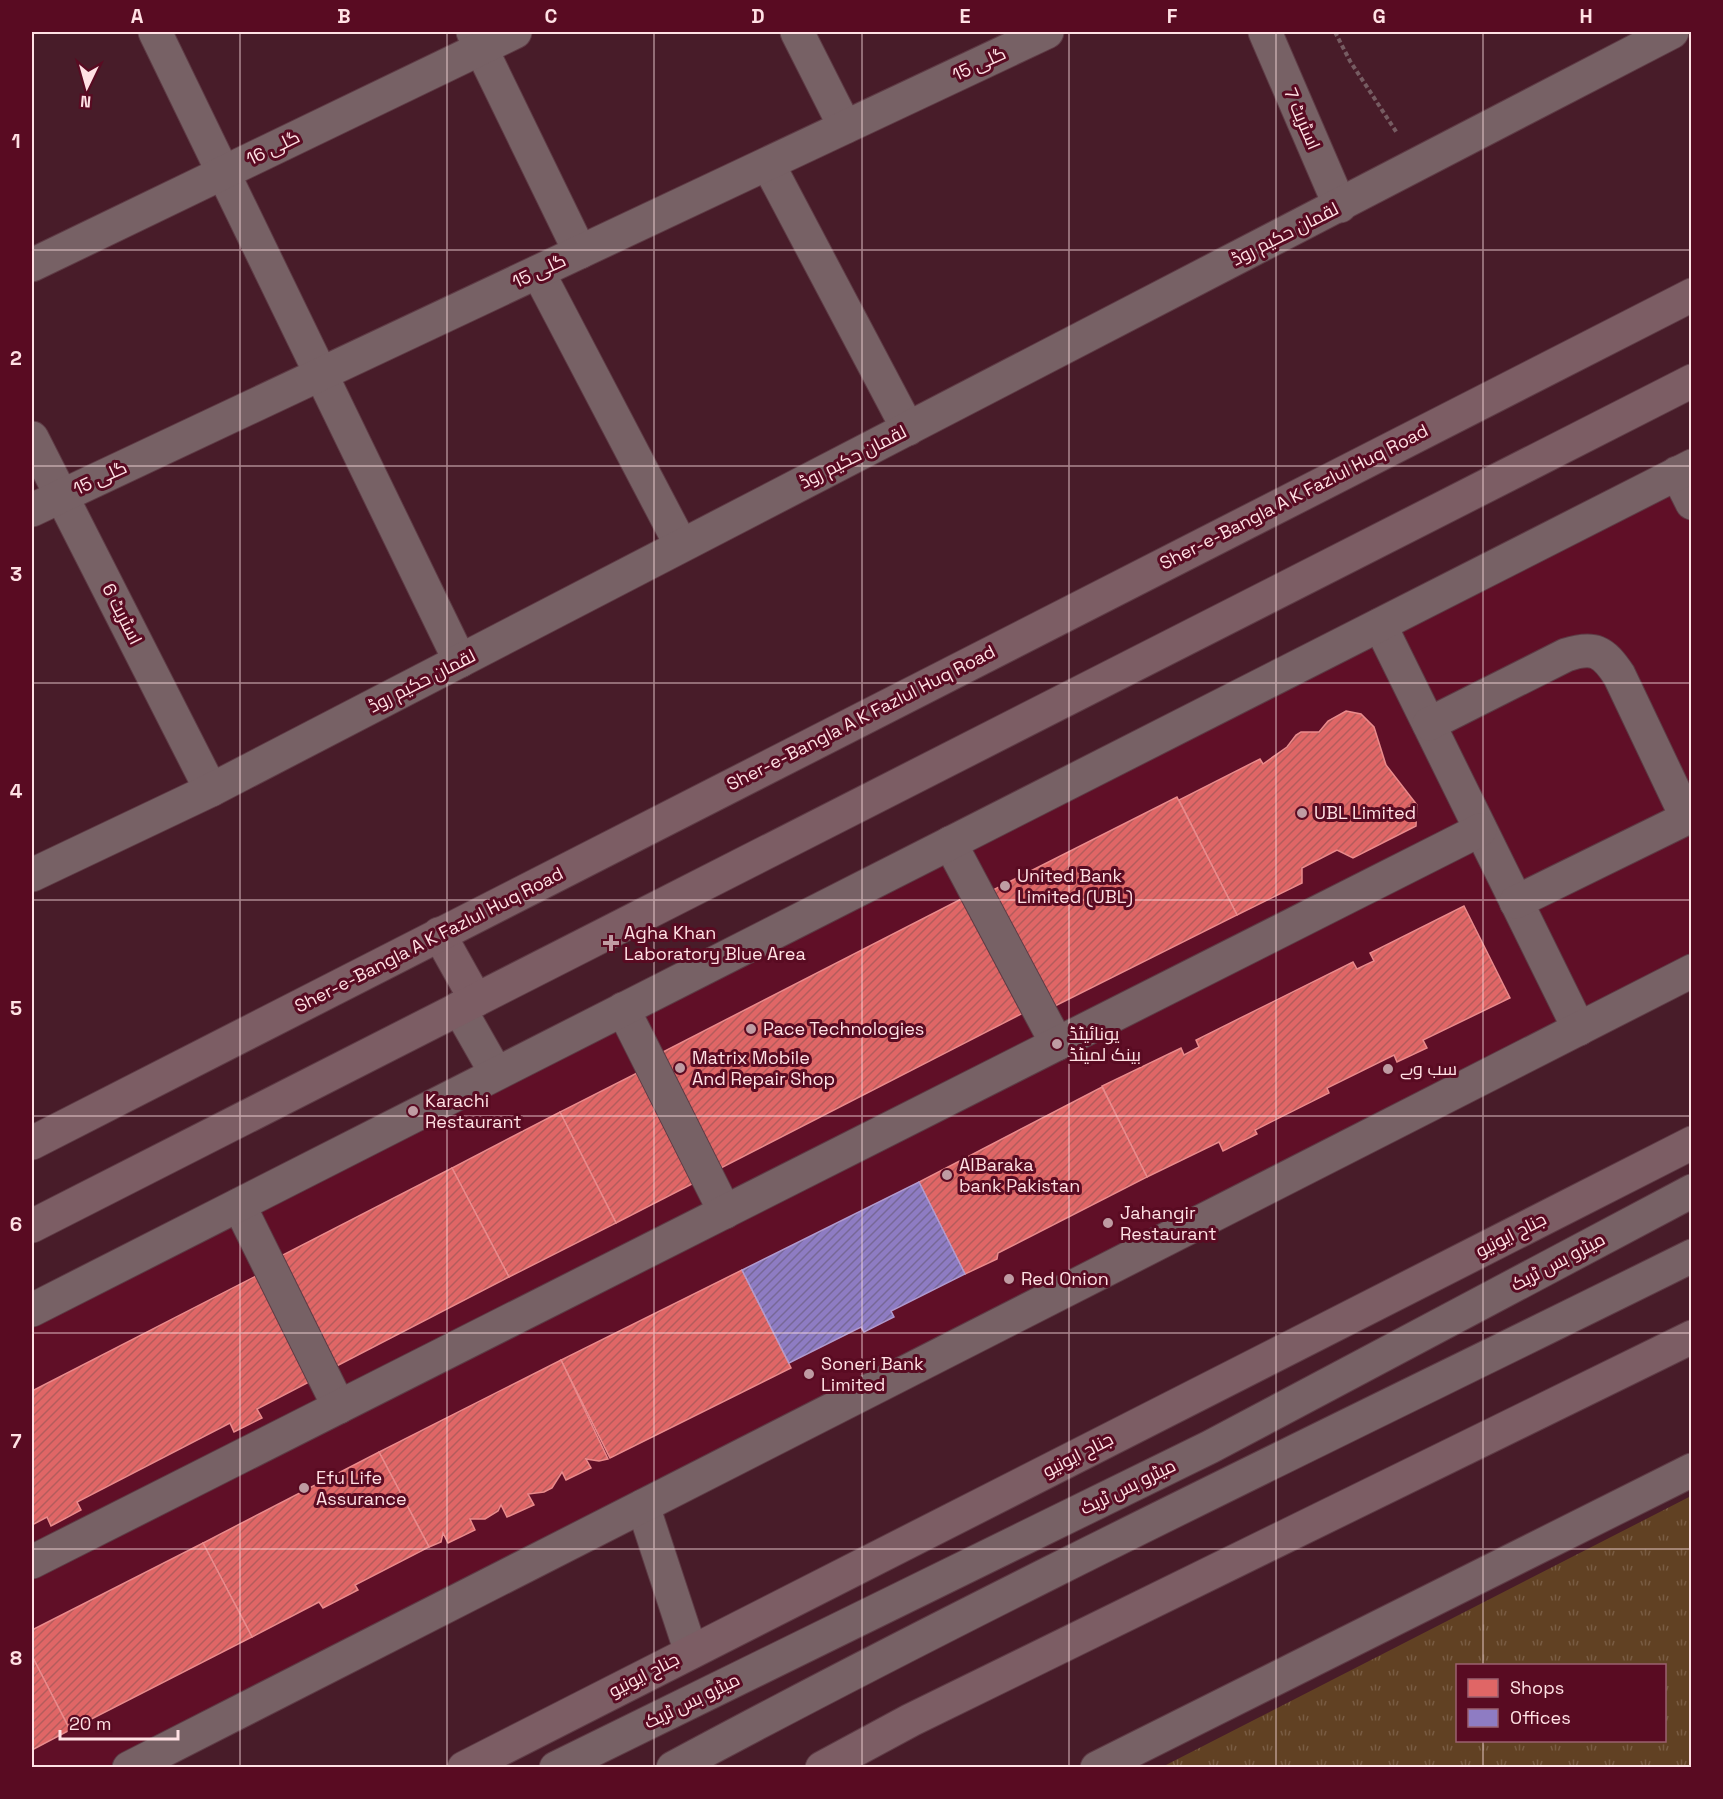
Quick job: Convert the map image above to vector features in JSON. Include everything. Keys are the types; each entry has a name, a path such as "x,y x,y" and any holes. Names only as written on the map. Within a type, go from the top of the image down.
{"main road":[{"name":"Sher-e-Bangla A K Fazlul Huq Road","path":"32,1143 1692,295"},
{"path":"32,1226 1692,381"},
{"path":"439,934 468,1004"},
{"name":"جناح ایونیو","path":"464,1767 1692,1143"},
{"path":"822,1767 911,1720 1692,1337"}],"street":[{"path":"155,32 319,375 460,661"},
{"name":"گلی 16","path":"32,265 222,173 477,40 514,32"},
{"path":"797,32 845,127"},
{"name":"گلی 15","path":"32,510 1047,32"},
{"name":"اسٹریٹ 7","path":"1265,32 1340,206"},
{"name":"لقمان حکیم روڈ","path":"32,875 211,790 1672,32"},
{"path":"477,40 580,252"},
{"path":"768,164 908,429"},
{"path":"538,272 681,545"},
{"name":"اسٹریٹ 6","path":"32,438 211,790"},
{"path":"32,1310 1684,469 1692,503"},
{"path":"1380,625 1579,1029"},
{"path":"1429,724 1566,655 1581,650 1598,652 1609,658 1619,675 1688,818 1516,902"},
{"path":"32,1562 1480,830"},
{"path":"950,843 1057,1044"},
{"path":"129,1767 1692,971"},
{"path":"468,1004 496,1073"},
{"path":"623,1009 725,1212"},
{"name":"میٹرو بس ٹریک","path":"556,1767 1210,1447 1692,1191"},
{"path":"239,1205 339,1407"},
{"path":"673,1767 1189,1505 1692,1256"},
{"path":"1097,1767 1692,1470"},
{"path":"643,1506 691,1652"}],"path":[{"path":"1335,32 1350,61 1399,137"}],"shaded area":[{"path":"1691,466 1691,971 129,1767 32,1768 32,1310"}],"green space":[{"path":"1691,1496 1691,1767 1162,1767"}],"building: Shops":[{"name":"UBL Limited","path":"1346,711 1361,714 1374,727 1386,765 1417,805 1416,826 1353,858 1337,850 1302,868 1302,883 1237,915 1179,800 1260,759 1263,764 1287,747 1296,735 1301,732 1319,732 1328,721"},
{"path":"1177,797 1237,915 1049,1009 987,893"},
{"path":"969,895 1029,1010 715,1171 655,1056"},
{"path":"1464,906 1510,998 1423,1040 1427,1048 1397,1062 1394,1055 1327,1088 1329,1093 1255,1130 1257,1134 1223,1151 1219,1142 1147,1177 1102,1086 1181,1048 1184,1055 1199,1047 1196,1040 1353,962 1357,969 1374,961 1370,953"},
{"path":"641,1071 698,1181 616,1223 560,1112"},
{"path":"1102,1087 1147,1177 998,1253 997,1259 965,1274 919,1182"},
{"path":"560,1112 616,1223 509,1277 452,1168"},
{"path":"452,1168 509,1277 329,1370 273,1260"},
{"path":"742,1270 791,1368 610,1458 561,1360"},
{"path":"256,1276 311,1381 257,1409 262,1418 234,1432 230,1423 77,1502 81,1510 51,1526 47,1517 32,1525 32,1391"},
{"path":"561,1360 608,1459 599,1461 586,1459 591,1468 566,1480 562,1472 552,1488 544,1492 528,1494 534,1505 507,1517 501,1505 498,1511 485,1519 470,1519 475,1530 448,1543 443,1533 441,1542 429,1547 379,1452"},
{"path":"379,1452 429,1547 355,1585 358,1590 323,1608 319,1602 252,1637 203,1543"},
{"path":"203,1543 252,1637 70,1730 32,1656 32,1630"},
{"path":"32,1656 70,1730 32,1750"}],"building: Offices":[{"path":"919,1182 965,1274 891,1311 894,1317 864,1332 861,1327 789,1363 742,1270"}],"place":[{"name":"UBL Limited","path":"1302,813"},
{"name":"United Bank Limited (UBL)","path":"1005,886"},
{"name":"Agha Khan Laboratory Blue Area","path":"611,943"},
{"name":"Pace Technologies","path":"751,1029"},
{"name":"یونائیٹڈ بینک لمیٹڈ","path":"1057,1044"},
{"name":"Matrix Mobile And Repair Shop","path":"680,1068"},
{"name":"سب وے","path":"1388,1069"},
{"name":"Karachi Restaurant","path":"413,1111"},
{"name":"AlBaraka bank Pakistan","path":"947,1175"},
{"name":"Jahangir Restaurant","path":"1108,1223"},
{"name":"Red Onion","path":"1009,1279"},
{"name":"Soneri Bank Limited","path":"809,1374"},
{"name":"Efu Life Assurance","path":"304,1488"}]}
